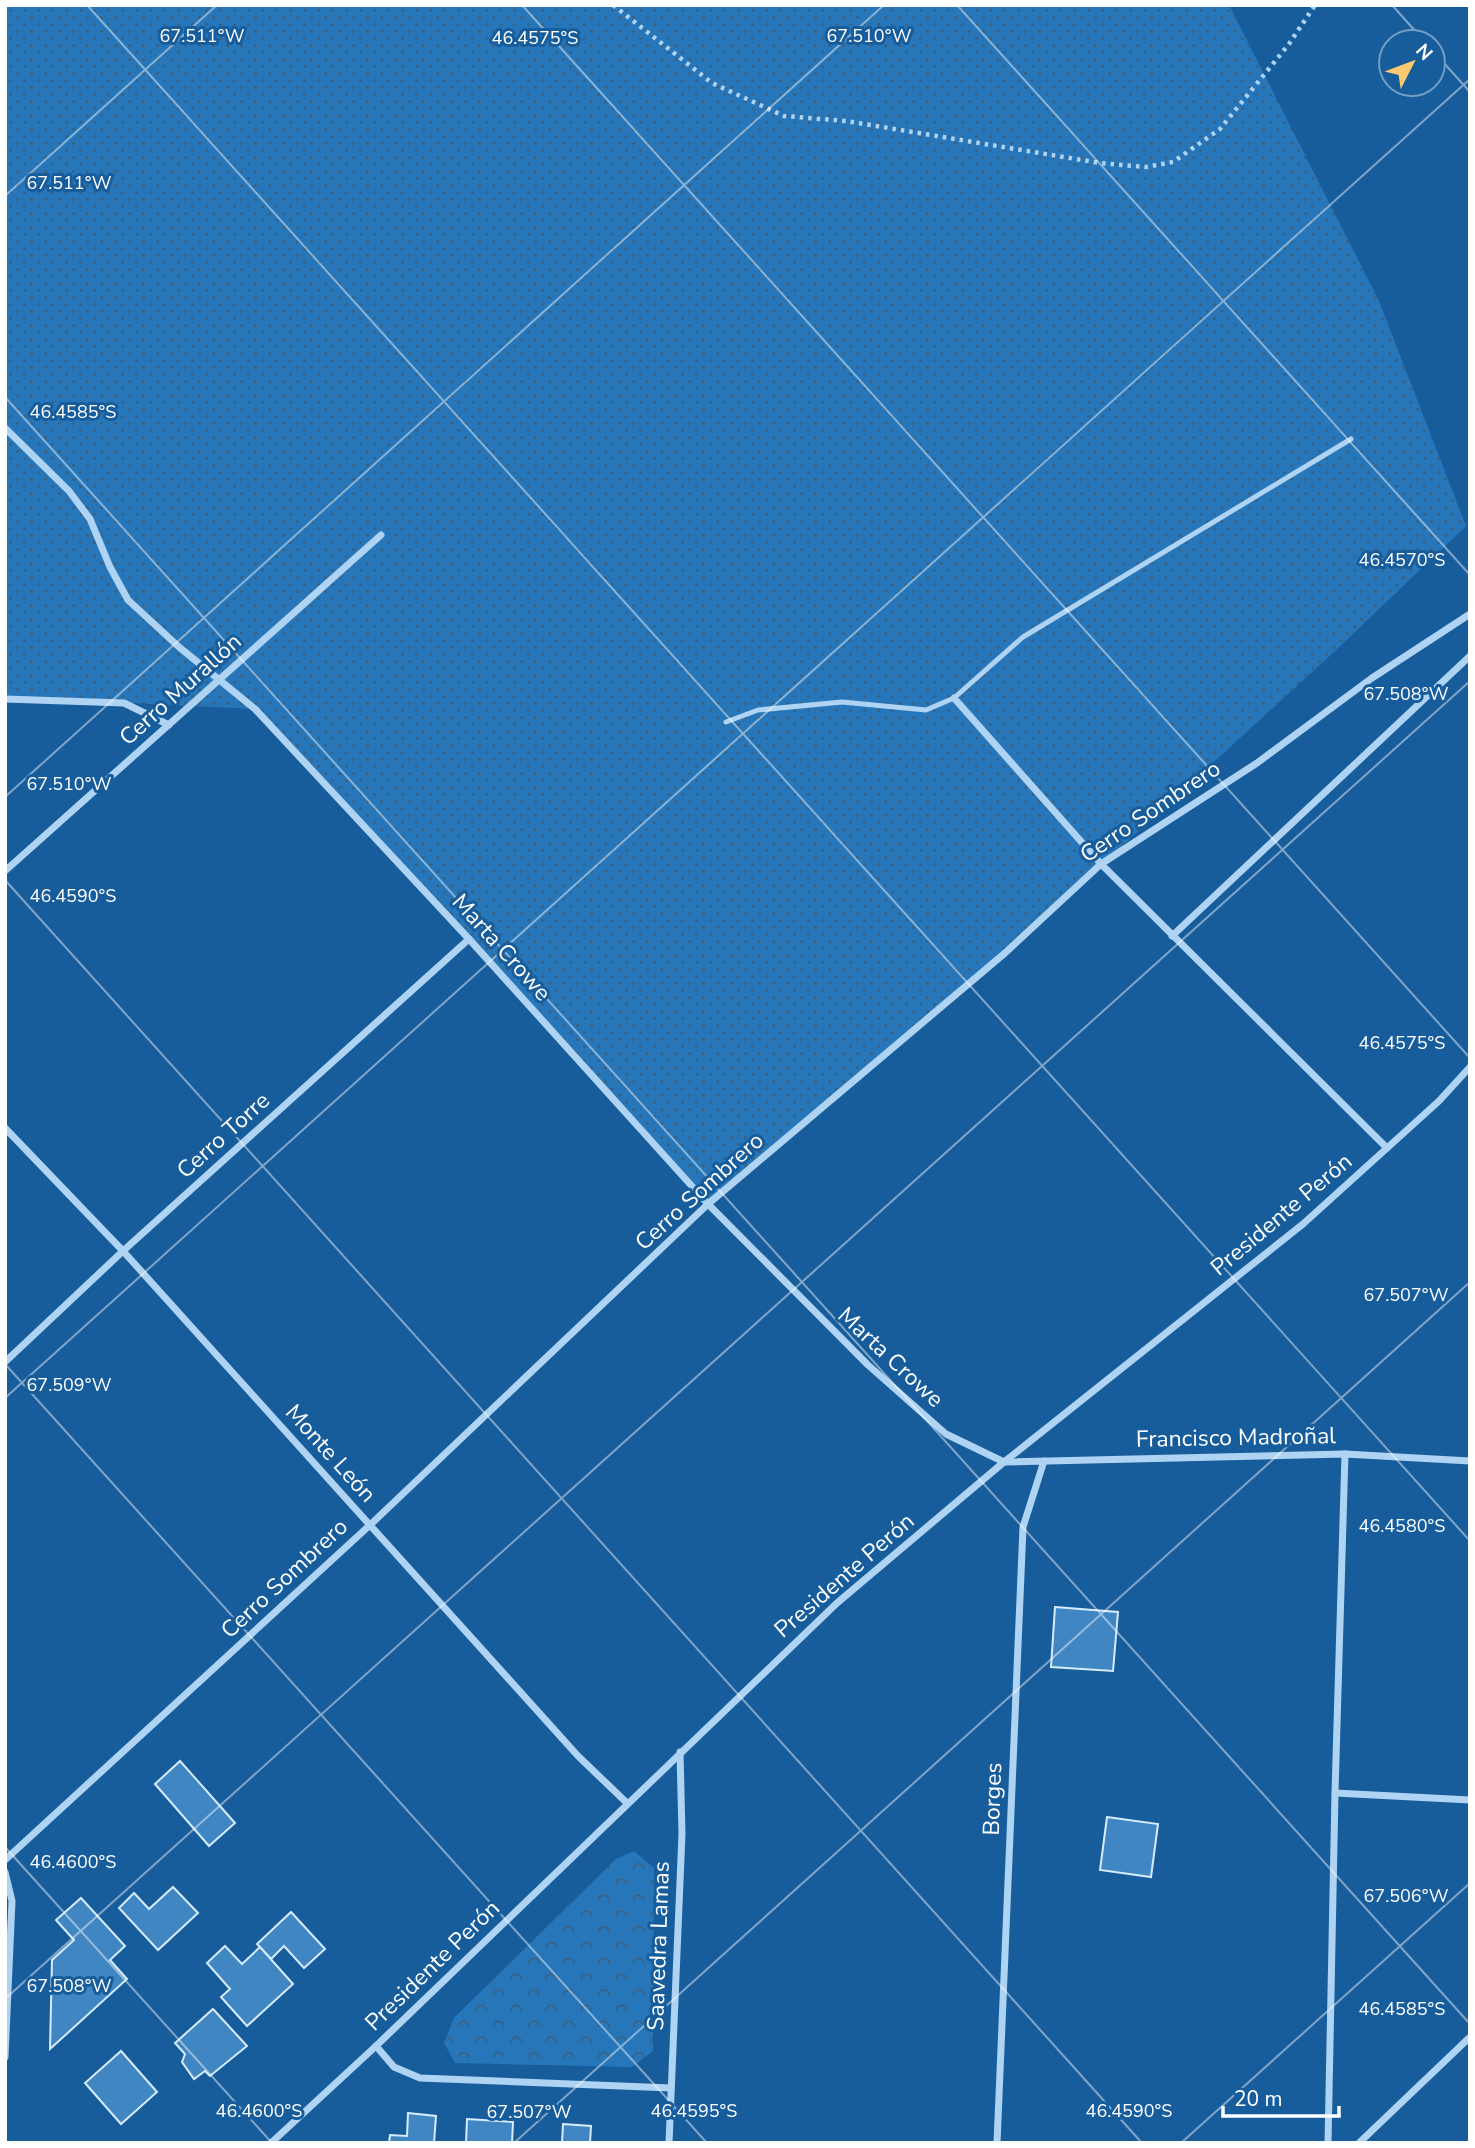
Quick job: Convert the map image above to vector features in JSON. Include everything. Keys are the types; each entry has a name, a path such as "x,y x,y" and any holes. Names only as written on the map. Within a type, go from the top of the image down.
{"street":[{"name":"Marta Crowe","path":"5,428 69,491 90,519 110,567 128,600 255,709 469,939 708,1204 868,1365 946,1434 1004,1462"},
{"name":"Cerro Murallón","path":"5,871 381,535"},
{"name":"Cerro Sombrero","path":"5,1860 370,1525 708,1204 1005,953 1101,864 1257,763 1372,678 1470,614"},
{"path":"1172,936 1470,656"},
{"path":"954,698 1101,864 1387,1148"},
{"path":"5,699 124,703 169,725"},
{"name":"Cerro Torre","path":"5,1362 123,1251 469,939"},
{"name":"Presidente Perón","path":"271,2143 376,2046 837,1603 1004,1462 1303,1224 1438,1101 1470,1067"},
{"name":"Monte León","path":"5,1128 123,1251 578,1756 627,1803"},
{"path":"1328,2143 1345,1454"},
{"name":"Francisco Madroñal","path":"1004,1462 1345,1454 1470,1461"},
{"name":"Borges","path":"997,2143 1023,1527 1044,1461"},
{"name":"Saavedra Lamas","path":"670,2143 682,1834 680,1752"},
{"path":"1335,1793 1470,1800"},
{"path":"5,1872 12,1900 5,2057"},
{"path":"1359,2143 1470,2038"},
{"path":"376,2046 394,2067 419,2078 671,2088"}],"lane":[{"path":"726,722 758,710 842,702 926,710 954,698 1023,636 1351,439"}],"path":[{"path":"612,5 712,83 784,116 846,121 1100,163 1146,167 1173,162 1220,129 1289,44 1315,5"}],"green space":[{"path":"5,5 1229,5 1379,301 1466,526 1334,652 1005,953 708,1204 255,709 5,697"},
{"path":"634,1851 654,1868 653,2051 632,2067 455,2063 444,2043 454,2018 616,1859"}],"building":[{"path":"1055,1607 1118,1612 1113,1671 1051,1667"},
{"path":"180,1761 235,1823 209,1846 155,1784"},
{"path":"1107,1817 1158,1824 1151,1877 1100,1870"},
{"path":"173,1887 198,1913 158,1950 119,1908 134,1893 149,1909"},
{"path":"81,1898 125,1946 110,1960 127,1979 50,2049 52,1960 74,1940 56,1920"},
{"path":"291,1912 325,1949 304,1968 284,1946 271,1959 257,1944"},
{"path":"225,1946 242,1964 260,1947 293,1984 247,2026 221,1997 230,1989 207,1963"},
{"path":"213,2009 247,2046 210,2076 205,2071 194,2079 182,2062 185,2054 175,2043"},
{"path":"121,2051 157,2092 121,2124 85,2083"},
{"path":"408,2113 436,2116 434,2143 389,2143 390,2135 407,2136"},
{"path":"467,2119 513,2122 512,2143 466,2143"},
{"path":"563,2124 591,2126 590,2143 562,2143"}]}
